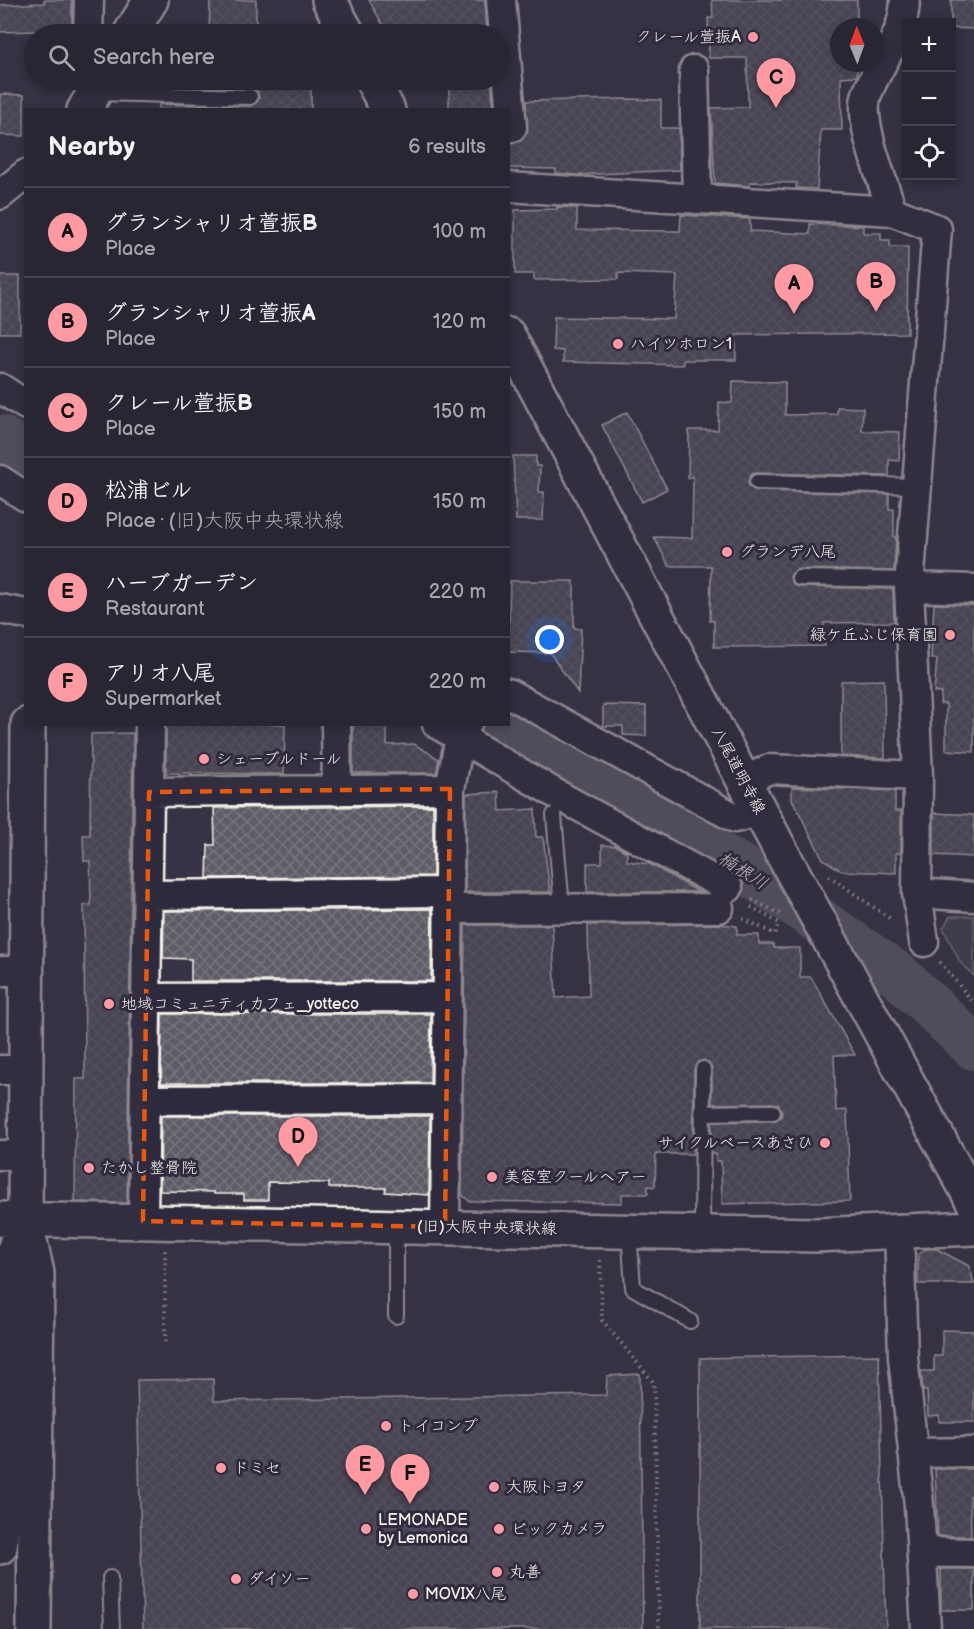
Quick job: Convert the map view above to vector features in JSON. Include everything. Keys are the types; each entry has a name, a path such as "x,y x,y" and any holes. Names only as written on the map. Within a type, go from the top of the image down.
{"street":[{"path":"88,0 88,24"},
{"path":"136,24 151,0"},
{"path":"329,0 342,24"},
{"path":"501,0 503,24"},
{"path":"892,211 867,130 866,96 904,21 905,0"},
{"path":"694,70 697,199"},
{"path":"377,90 387,108"},
{"path":"509,90 512,127"},
{"path":"510,188 892,211 937,229 910,584 918,776 917,894 924,942"},
{"name":"八尾道明寺線","path":"510,339 782,854 974,1203"},
{"path":"0,388 24,404"},
{"path":"0,480 24,496"},
{"path":"910,584 974,589"},
{"path":"0,609 24,614"},
{"path":"510,694 735,818 760,812"},
{"path":"0,1547 9,1454 13,971 28,726"},
{"path":"143,1221 150,726"},
{"path":"336,726 337,791"},
{"path":"445,1227 450,789 455,729 558,795 730,897"},
{"path":"744,781 769,769 918,776"},
{"path":"149,792 450,789"},
{"path":"917,894 974,897"},
{"path":"148,895 448,900 562,908 730,897"},
{"path":"147,998 447,997"},
{"path":"145,1100 446,1099"},
{"path":"12,1219 37,1273 34,1629"},
{"name":"(旧)大阪中央環状線","path":"12,1219 815,1235 899,1229 974,1228"},
{"path":"899,1229 903,1357 914,1453 926,1629"},
{"path":"914,1453 974,1452"},
{"path":"922,1552 974,1553"}],"lane":[{"path":"93,94 250,97"},
{"path":"757,482 917,486"},
{"path":"799,578 910,584"},
{"path":"554,815 562,908"},
{"path":"702,1232 703,1069"},
{"path":"702,1113 773,1112"},
{"path":"396,1226 396,1316"},
{"path":"629,1230 633,1288 690,1321"},
{"path":"110,1578 112,1629"}],"path":[{"path":"821,872 838,880 924,942 974,1003"},
{"path":"730,897 779,923 775,933 730,897"},
{"path":"730,897 786,917"},
{"path":"165,1250 165,1342"},
{"path":"600,1259 602,1320 654,1383 659,1629"}],"highlighted area":[{"path":"450,789 445,1227 143,1221 149,792"}],"shaded area":[{"path":"950,916 974,916 974,976 960,962 943,928"}],"building":[{"path":"44,0 72,0 72,24 24,24 24,31 0,32 0,5 44,3"},
{"path":"210,0 256,0 256,24 209,24"},
{"path":"369,0 485,0 486,24 382,24"},
{"path":"712,0 857,0 857,18 830,18 830,72 857,72 857,76 841,77 842,130 821,130 817,189 796,188 797,183 750,182 750,186 715,183 711,108 748,107 747,58 709,58 708,18 713,18"},
{"path":"951,0 974,0 974,29 956,28 956,18 951,18"},
{"path":"254,90 311,90 311,108 159,108 159,104 250,106 259,98 258,92"},
{"path":"449,90 492,90 494,108 449,108"},
{"path":"0,94 24,95 24,136 0,135"},
{"path":"661,100 661,128 679,128 680,170 576,175 556,173 556,169 510,168 510,143 521,141 527,133 526,101"},
{"path":"557,207 577,208 577,230 680,231 681,215 750,219 750,231 810,234 810,224 863,226 863,233 881,233 881,240 890,240 890,247 908,247 907,333 736,335 736,360 683,360 683,365 563,362 563,351 553,350 554,317 674,319 677,275 618,273 618,279 534,280 534,274 515,274 515,210 557,209"},
{"path":"0,276 20,276 20,333 0,333"},
{"path":"733,381 785,382 785,415 837,414 837,407 863,408 862,431 900,432 899,461 889,460 889,476 757,473 752,474 748,481 749,487 757,491 889,494 889,509 894,509 894,537 896,537 894,571 799,569 792,573 790,578 794,585 799,587 893,589 894,622 824,623 825,646 714,647 714,621 710,621 711,566 669,566 654,537 692,538 693,476 688,478 689,430 718,430 719,402 732,403"},
{"path":"627,412 667,489 642,502 602,425"},
{"path":"513,456 536,456 536,466 540,466 539,492 544,492 543,520 516,520"},
{"path":"510,581 574,581 574,628 581,629 578,693 550,653 510,652"},
{"path":"934,604 974,605 974,752 946,750 946,704 940,704 941,693 934,692 937,659 931,659"},
{"path":"884,680 885,758 841,756 841,681"},
{"path":"603,705 646,706 646,736 623,735 623,726 603,726"},
{"path":"166,726 285,726 284,774 166,773"},
{"path":"353,726 387,726 387,745 414,744 439,759 436,773 353,773"},
{"path":"133,733 127,1203 75,1202 76,1079 85,1079 84,905 91,905 90,861 84,861 83,835 90,835 91,734"},
{"path":"792,787 895,791 895,811 901,811 901,853 896,853 896,873 842,871 823,859 792,799"},
{"path":"499,792 500,811 535,809 536,837 543,837 550,892 465,892 466,794"},
{"path":"433,806 433,876 207,878 208,845 215,845 214,808"},
{"path":"934,813 974,815 974,857 934,855"},
{"path":"602,845 616,846 627,852 627,861 650,864 699,892 587,892 587,863 602,863"},
{"path":"432,909 431,981 191,981 191,959 163,958 164,911"},
{"path":"719,924 737,926 737,935 759,935 759,944 773,944 774,948 800,948 800,977 811,977 855,1055 834,1055 836,1111 847,1110 850,1201 722,1204 721,1161 716,1161 716,1154 711,1154 712,1122 774,1121 781,1117 782,1111 778,1104 773,1103 712,1104 712,1068 704,1060 698,1062 694,1069 693,1154 656,1154 655,1187 648,1186 648,1194 622,1194 622,1203 469,1201 462,1195 465,925 552,925 556,998 589,996 588,925"},
{"path":"162,1014 431,1014 430,1083 161,1083"},
{"path":"161,1116 430,1116 429,1195 385,1192 386,1188 329,1188 329,1183 268,1182 268,1200 244,1200 244,1194 160,1191"},
{"path":"926,1249 937,1249 969,1266 974,1284 918,1284 918,1255"},
{"path":"942,1330 974,1331 974,1422 939,1422 939,1415 928,1416 927,1391 923,1391 921,1371 934,1371 934,1356 942,1356"},
{"path":"879,1355 886,1629 700,1629 700,1358"},
{"path":"640,1374 643,1629 143,1629 137,1380 213,1379 214,1401 606,1395 607,1376"},
{"path":"935,1469 974,1469 974,1496 970,1496 971,1536 938,1536"},
{"path":"941,1569 974,1569 974,1610 941,1610"}],"waterway":[{"name":"楠根川","path":"0,438 24,452"},
{"name":"楠根川","path":"495,726 744,869 898,975 974,1047"}],"place":[{"name":"クレール萱振A","path":"753,37"},
{"name":"クレール萱振B","path":"776,108"},
{"name":"グランシャリオ萱振A","path":"876,312"},
{"name":"グランシャリオ萱振B","path":"794,314"},
{"name":"ハイツホロン1","path":"618,344"},
{"name":"グランデ八尾","path":"727,552"},
{"name":"緑ケ丘ふじ保育園","path":"950,635"},
{"name":"シェーブルドール","path":"204,759"},
{"name":"地域コミュニティカフェ_yotteco","path":"109,1004"},
{"name":"サイクルベースあさひ","path":"825,1143"},
{"name":"松浦ビル","path":"298,1167"},
{"name":"たかし整骨院","path":"89,1168"},
{"name":"美容室クールヘアー","path":"492,1177"},
{"name":"トイコンプ","path":"386,1426"},
{"name":"ドミセ","path":"221,1468"},
{"name":"大阪トヨタ","path":"494,1487"},
{"name":"ハーブガーデン","path":"365,1495"},
{"name":"アリオ八尾","path":"410,1504"},
{"name":"LEMONADE by Lemonica","path":"366,1529"},
{"name":"ビックカメラ","path":"499,1529"},
{"name":"丸善","path":"497,1572"},
{"name":"ダイソー","path":"236,1579"},
{"name":"MOVIX八尾","path":"413,1594"}]}
